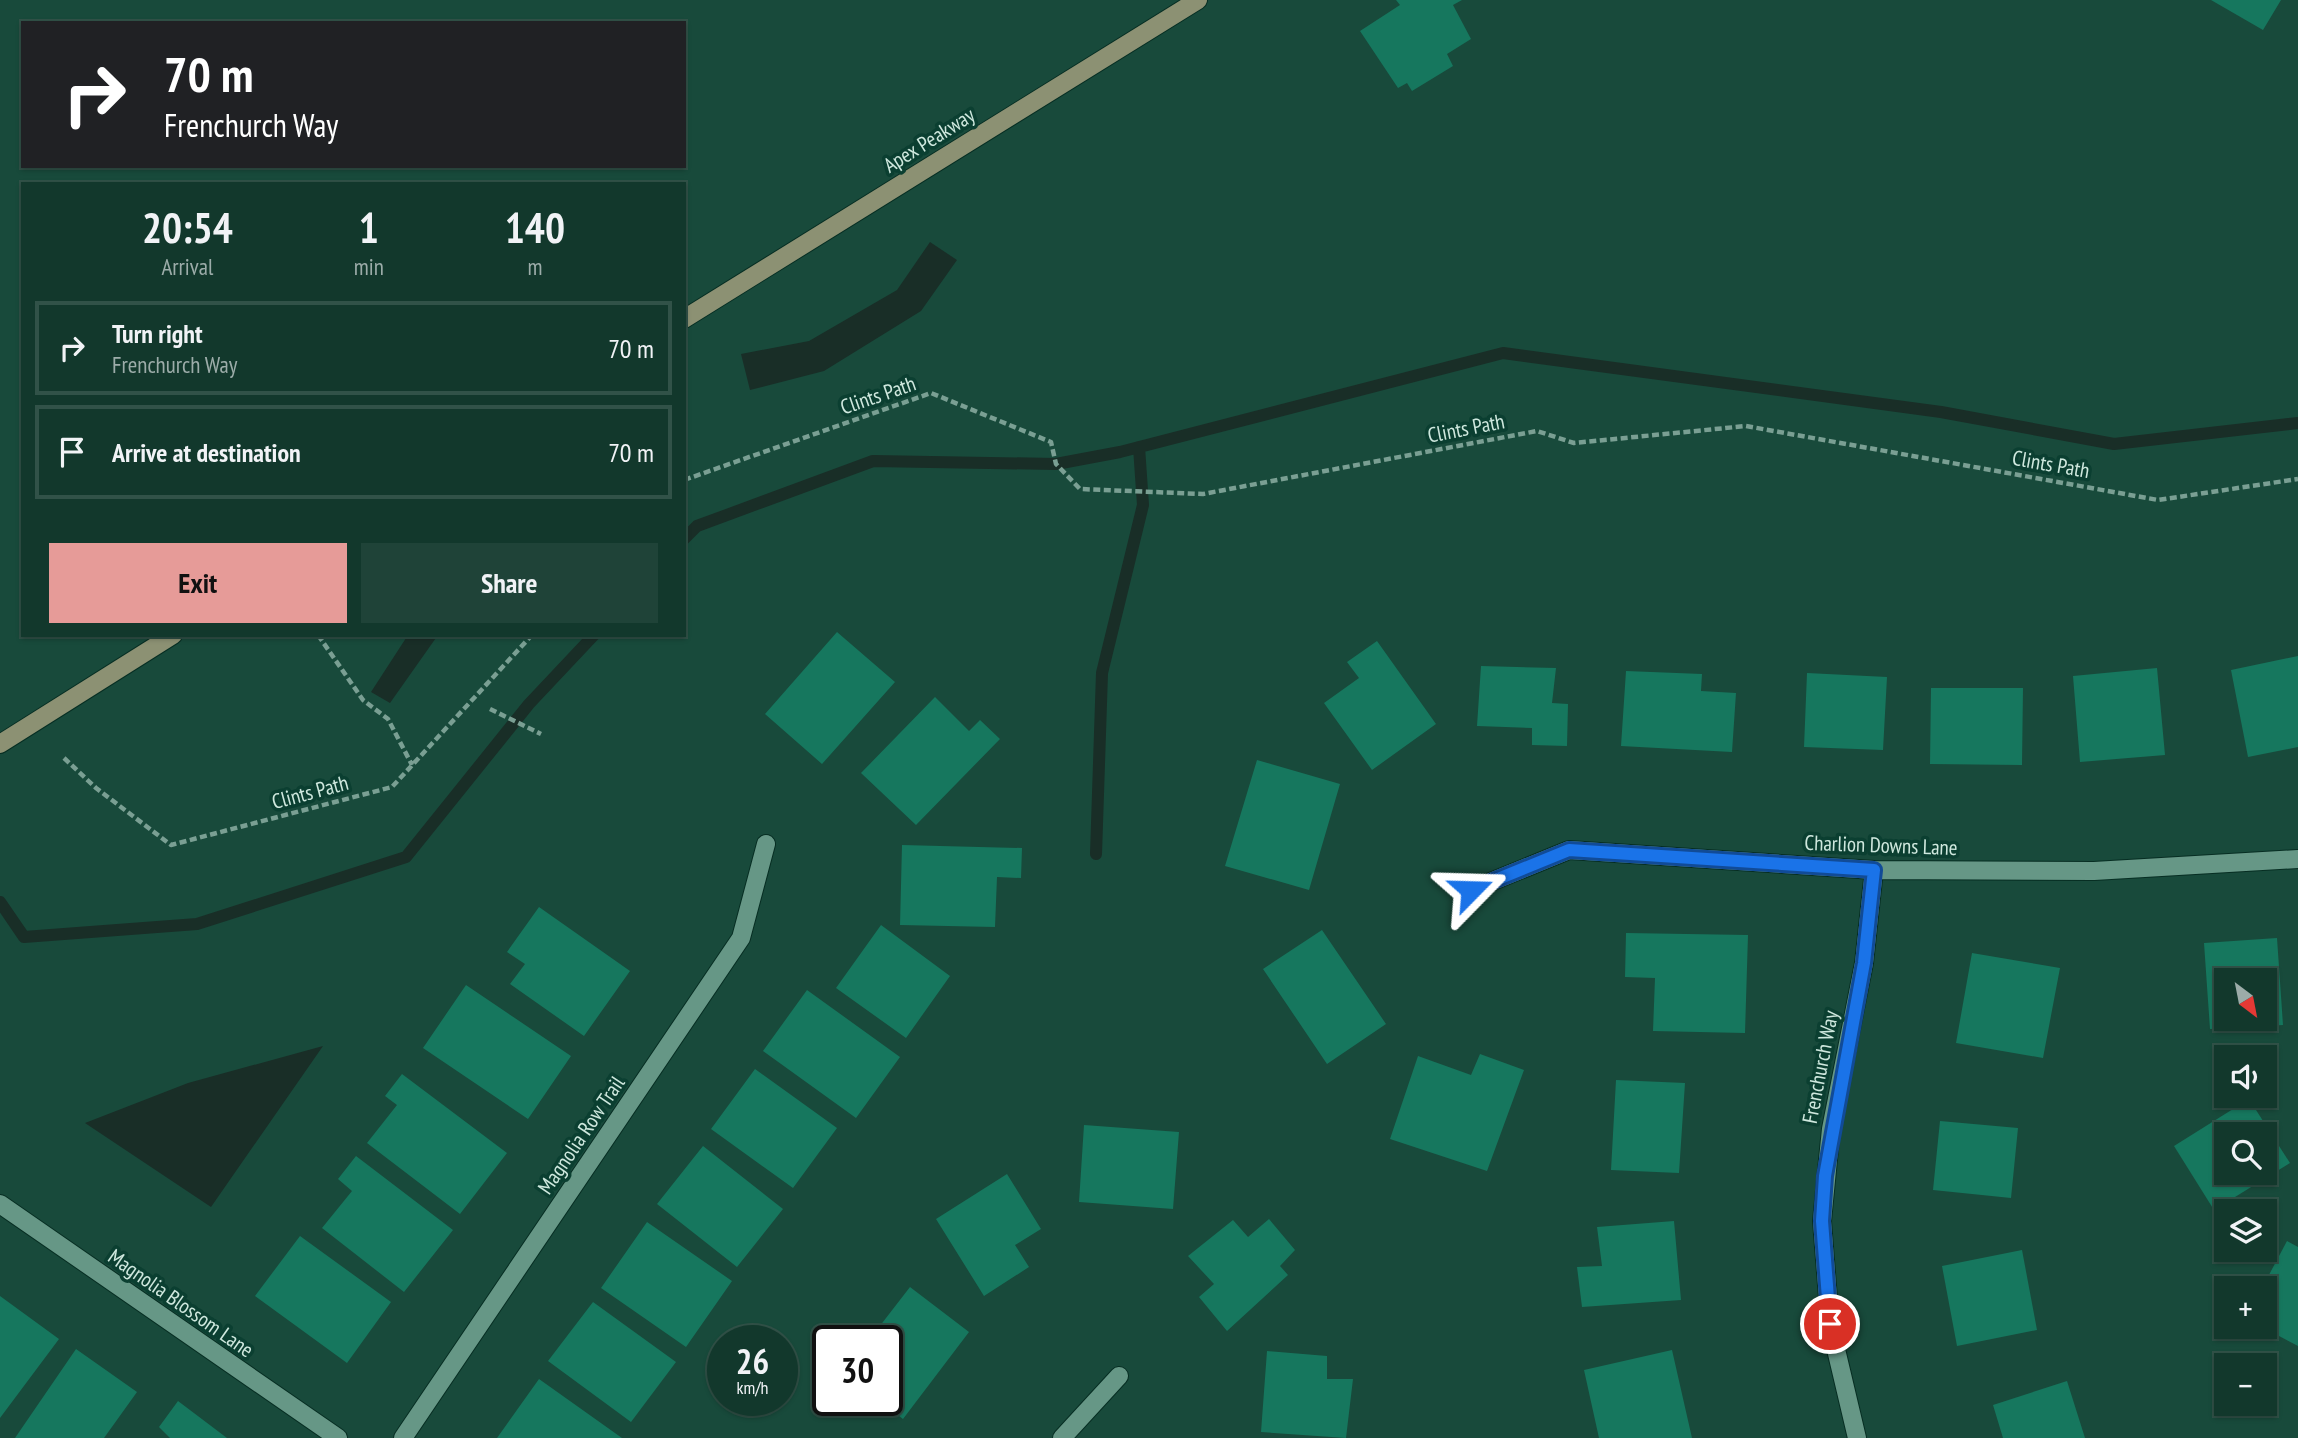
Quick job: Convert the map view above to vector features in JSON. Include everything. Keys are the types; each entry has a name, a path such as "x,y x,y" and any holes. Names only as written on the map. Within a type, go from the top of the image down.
{"main road":[{"name":"Apex Peakway","path":"686,318 1198,0"},
{"path":"0,744 170,637"}],"street":[{"name":"Magnolia Row Trail","path":"403,1438 741,938 766,844"},
{"name":"Charlion Downs Lane","path":"1471,890 1569,850 1874,870 2094,871 2298,859"},
{"name":"Frenchurch Way","path":"1857,1438 1830,1324 1822,1221 1831,1129 1864,963 1874,870"},
{"name":"Magnolia Blossom Lane","path":"0,1204 338,1438"},
{"path":"1062,1438 1119,1376"}],"path":[{"name":"Clints Path","path":"686,479 932,393 1051,442 1056,464 1080,489 1203,494 1537,431 1574,443 1746,426 2158,500 2298,479"},
{"path":"319,637 363,700 388,719 412,765"},
{"name":"Clints Path","path":"64,758 96,788 171,845 391,787 530,637"},
{"path":"490,709 541,734"}],"shaded area":[{"path":"930,242 957,260 921,311 824,371 750,390 741,354 809,341 897,290"},
{"path":"407,637 437,637 390,703 371,692"},
{"path":"323,1046 211,1207 85,1123 188,1083"}],"building":[{"path":"1396,0 1462,0 1453,5 1471,39 1447,54 1453,66 1412,91 1407,83 1398,88 1360,31 1400,5"},
{"path":"2211,0 2281,0 2263,30"},
{"path":"837,632 895,682 822,764 765,714"},
{"path":"1377,641 1436,724 1372,770 1324,703 1359,678 1347,662"},
{"path":"2298,656 2298,747 2248,757 2231,670"},
{"path":"1481,666 1556,668 1552,703 1568,704 1567,746 1532,745 1532,728 1477,726"},
{"path":"2157,668 2165,755 2080,762 2073,676"},
{"path":"1626,671 1702,674 1701,691 1736,693 1732,752 1621,746"},
{"path":"1807,673 1887,677 1883,750 1804,747"},
{"path":"1931,688 2023,688 2022,765 1930,764"},
{"path":"935,697 969,731 980,720 1000,739 916,825 861,773"},
{"path":"1257,760 1340,784 1309,890 1225,866"},
{"path":"902,845 1022,848 1021,878 997,877 995,927 900,925"},
{"path":"539,907 630,971 584,1036 510,984 525,964 507,952"},
{"path":"881,925 950,976 906,1038 836,988"},
{"path":"1322,930 1386,1024 1327,1064 1263,969"},
{"path":"1626,933 1748,935 1745,1033 1653,1031 1655,978 1625,977"},
{"path":"2277,938 2283,1025 2277,1025 2277,968 2214,968 2214,1029 2210,1029 2204,943"},
{"path":"1972,953 2060,968 2043,1058 1956,1043"},
{"path":"466,985 571,1056 528,1119 423,1048"},
{"path":"807,990 900,1057 856,1118 763,1051"},
{"path":"1480,1054 1524,1070 1487,1171 1390,1139 1418,1056 1471,1075"},
{"path":"755,1069 837,1128 793,1188 711,1129"},
{"path":"402,1074 507,1153 460,1214 367,1143 397,1105 385,1096"},
{"path":"1616,1080 1685,1083 1679,1173 1611,1170"},
{"path":"2235,1108 2255,1108 2264,1122 2214,1122 2214,1185 2254,1185 2232,1199 2214,1199 2214,1210 2174,1146"},
{"path":"1940,1121 2018,1128 2011,1198 1933,1190"},
{"path":"1084,1125 1179,1132 1173,1209 1079,1202"},
{"path":"2277,1143 2290,1163 2277,1171"},
{"path":"703,1146 783,1209 737,1267 657,1204"},
{"path":"356,1156 453,1230 404,1292 322,1228 352,1191 338,1179"},
{"path":"1007,1174 1041,1229 1015,1245 1029,1267 984,1296 936,1219"},
{"path":"1269,1219 1295,1250 1280,1266 1288,1275 1227,1331 1199,1297 1214,1284 1188,1256 1233,1220 1248,1237"},
{"path":"1674,1221 1681,1300 1582,1307 1577,1267 1602,1266 1597,1227"},
{"path":"647,1222 732,1281 686,1347 601,1288"},
{"path":"300,1236 391,1302 347,1363 255,1296"},
{"path":"2287,1241 2298,1247 2298,1346 2277,1335 2277,1276 2268,1276"},
{"path":"2022,1250 2037,1330 1957,1346 1942,1266"},
{"path":"910,1287 969,1332 903,1419 899,1416 903,1416 903,1325 881,1325"},
{"path":"0,1296 59,1339 0,1418"},
{"path":"593,1302 676,1362 631,1422 548,1361"},
{"path":"76,1349 137,1392 104,1438 15,1438"},
{"path":"1672,1350 1692,1438 1599,1438 1584,1370"},
{"path":"1267,1351 1327,1356 1327,1379 1353,1379 1346,1438 1261,1432"},
{"path":"539,1379 622,1438 497,1438"},
{"path":"2067,1381 2085,1438 2003,1438 1993,1405"},
{"path":"178,1401 227,1438 170,1438 159,1427"}],"waterway":[{"path":"686,537 697,526 873,461 1056,464 1120,452 1503,353 1941,412 2114,444 2298,423"},
{"path":"1096,854 1102,673 1143,505 1139,447"},
{"path":"0,902 24,937 197,924 406,857 529,704 592,637"}],"route":[{"path":"1471,890 1569,850 1874,870 1864,963 1831,1129 1825,1176 1822,1221 1830,1324"}]}
